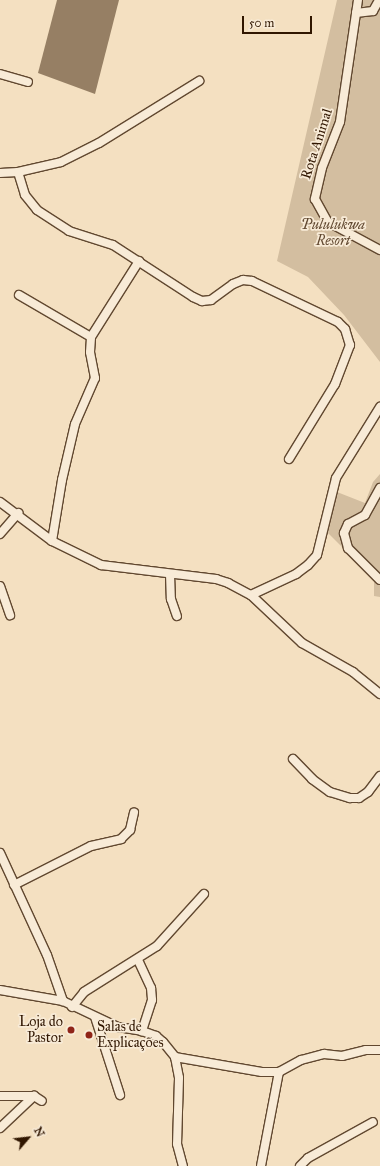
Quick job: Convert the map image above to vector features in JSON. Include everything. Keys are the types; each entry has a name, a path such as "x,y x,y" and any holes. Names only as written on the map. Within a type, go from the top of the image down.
{"street":[{"name":"Rota Animal","path":"358,0 340,122 322,168 315,199 328,222 380,250"},
{"path":"356,13 373,11 379,0"},
{"path":"0,74 28,82"},
{"path":"0,173 18,172 61,162 99,143 199,81"},
{"path":"18,172 25,196 37,210 68,231 113,245 202,301 211,300 243,280 252,281 338,322 345,329 350,345 335,384 290,459"},
{"path":"52,541 62,480 75,424 95,378 90,352 91,337 139,261"},
{"path":"19,295 91,337"},
{"path":"251,596 296,574 308,566 317,554 336,478 380,407"},
{"path":"380,488 365,515 348,524 344,533 348,548 380,580"},
{"path":"0,502 18,513 52,541 102,565 216,579 251,596 302,643 353,672 380,694"},
{"path":"0,534 18,513"},
{"path":"170,574 171,599 177,616"},
{"path":"0,586 10,615"},
{"path":"293,759 312,779 330,792 350,798 359,798 368,792 380,776"},
{"path":"14,885 91,846 121,839 130,830 134,812"},
{"path":"0,853 47,955 63,1001"},
{"path":"72,1007 84,992 138,960 157,946 204,894"},
{"path":"138,960 151,988 152,1000 142,1031"},
{"path":"0,990 63,1001 72,1007 118,1027 142,1031 156,1036 175,1057 179,1078 177,1144 183,1166"},
{"path":"95,1017 120,1095"},
{"path":"175,1057 262,1072 279,1072 301,1060 324,1054 342,1056 366,1050 380,1050"},
{"path":"261,1166 279,1072"},
{"path":"0,1096 34,1096 42,1101"},
{"path":"0,1128 34,1096"},
{"path":"300,1166 308,1158 373,1122"}],"green space":[{"name":"Pululukwa Resort","path":"337,0 380,0 380,362 344,315 308,277 277,261"},
{"path":"380,474 380,597 374,596 374,579 328,533 337,492 365,503 373,482"}],"building":[{"path":"57,0 119,0 95,94 38,73"}],"place":[{"name":"Loja do Pastor","path":"71,1030"},
{"name":"Salas de Explicações","path":"89,1035"}]}
